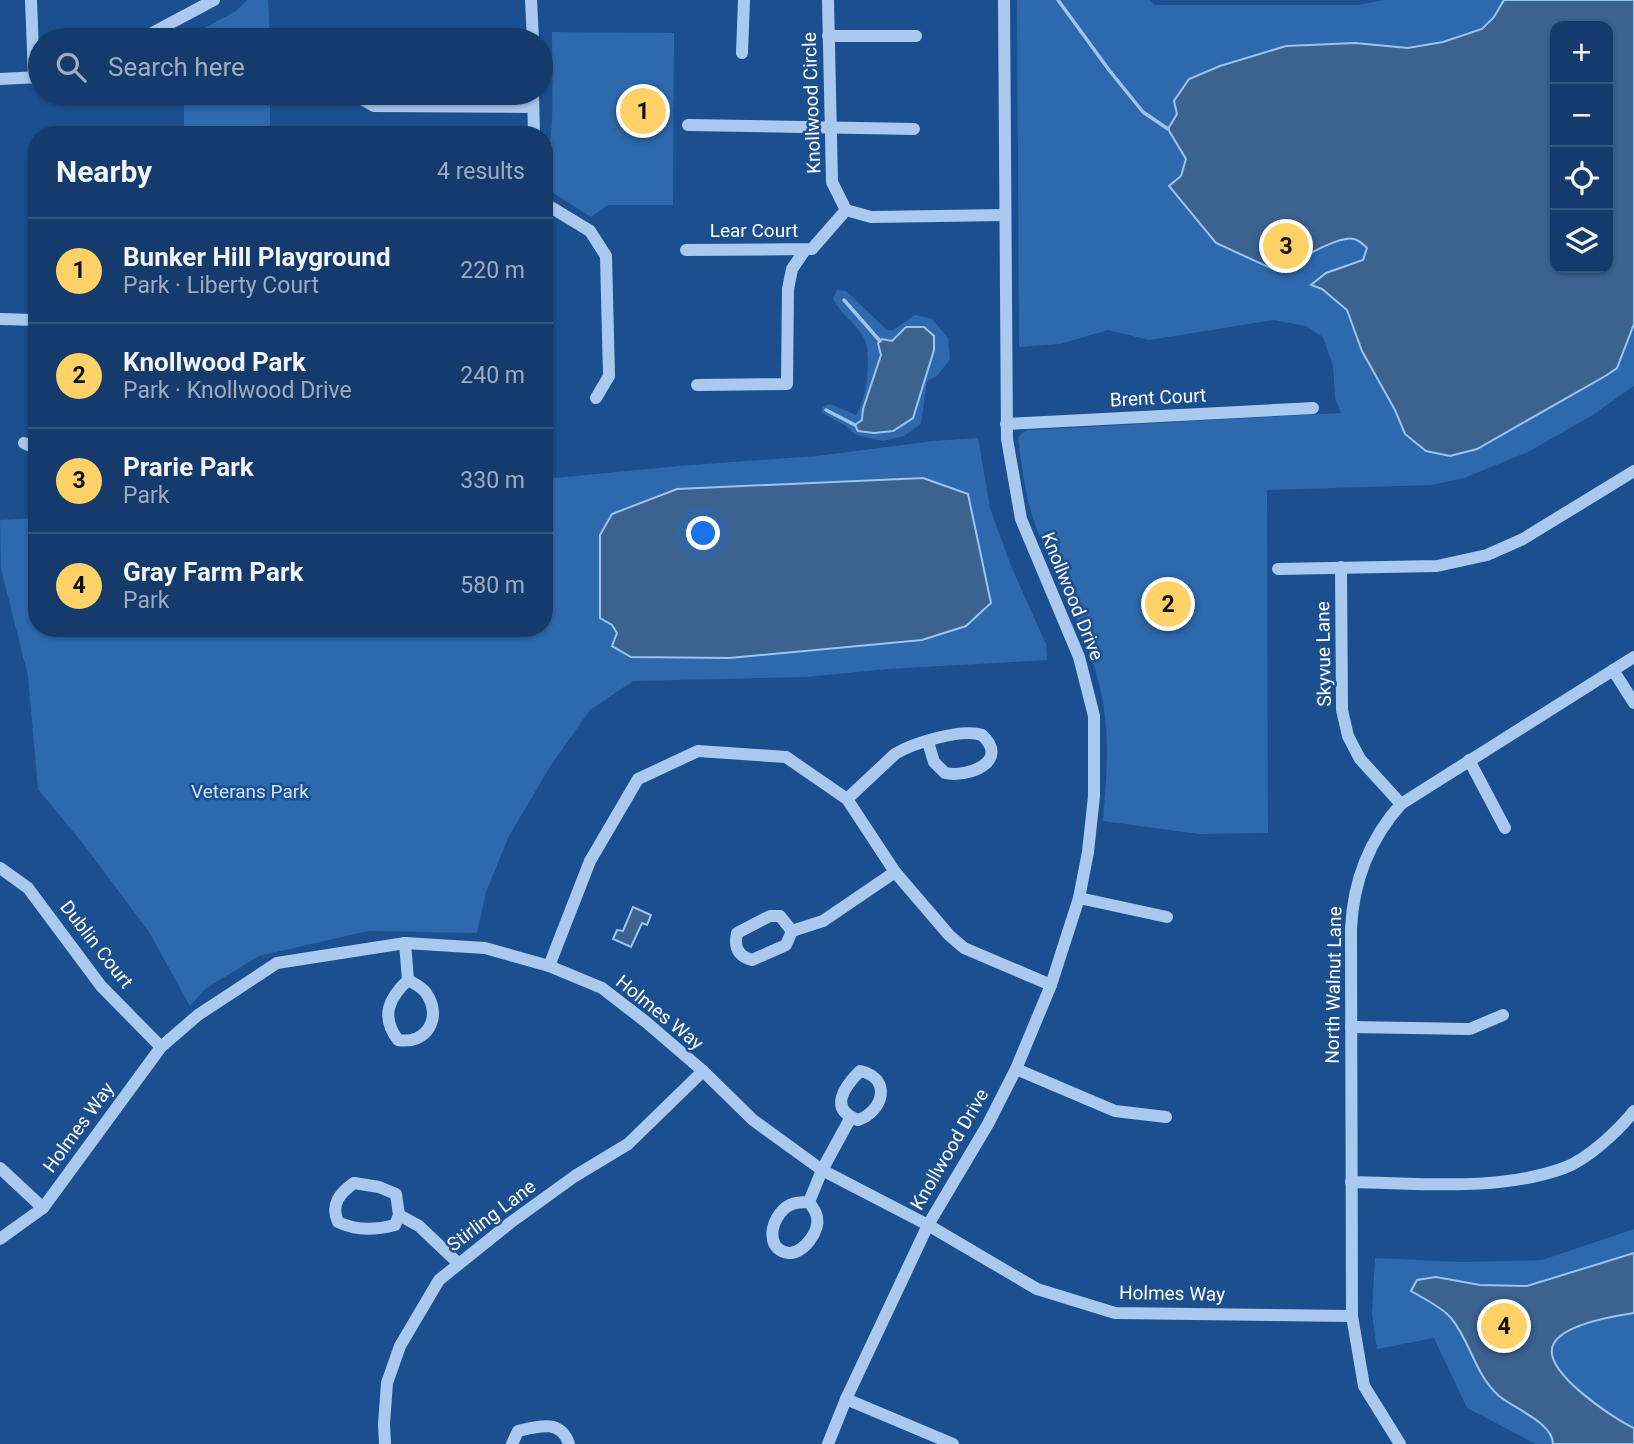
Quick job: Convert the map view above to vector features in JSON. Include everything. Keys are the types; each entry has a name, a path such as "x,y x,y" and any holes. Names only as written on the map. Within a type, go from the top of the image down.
{"street":[{"path":"31,0 33,28"},
{"path":"157,28 190,6 214,0"},
{"path":"531,0 532,28"},
{"path":"742,53 744,0"},
{"name":"Knollwood Circle","path":"828,0 832,182 846,210"},
{"name":"Knollwood Drive","path":"828,1444 846,1399 928,1225 988,1124 1016,1069 1051,985 1079,898 1088,852 1094,796 1094,716 1079,657 1021,519 1012,480 1006,425 1004,0"},
{"path":"828,36 916,36"},
{"path":"0,79 28,78"},
{"path":"372,105 533,107 534,126"},
{"path":"688,125 914,129"},
{"path":"553,208 590,231 606,256 609,376 596,398"},
{"path":"846,210 871,217 1005,215"},
{"name":"Lear Court","path":"686,250 812,249 846,210"},
{"path":"697,385 787,384 788,289 792,269 805,250"},
{"path":"0,319 28,320"},
{"name":"Brent Court","path":"1006,425 1313,408"},
{"path":"24,443 28,445"},
{"path":"1278,569 1437,566 1487,555 1523,539 1634,471"},
{"name":"Skyvue Lane","path":"1341,567 1342,710 1348,736 1360,759 1401,804"},
{"name":"North Walnut Lane","path":"1400,1444 1364,1387 1352,1315 1351,915 1356,883 1376,837 1401,804 1634,656"},
{"path":"1613,670 1634,703"},
{"path":"847,799 895,754 947,735 978,733 988,742 989,758 985,766 977,771 950,775 937,766 928,742"},
{"path":"548,966 590,861 638,779 698,751 786,757 847,799 895,872 949,935 964,948 1051,985"},
{"path":"1469,760 1505,828"},
{"name":"Dublin Court","path":"0,868 28,888 101,986 161,1047"},
{"path":"792,932 780,916 770,915 737,933 735,942 739,952 752,960 786,945 792,932 823,921 895,872"},
{"path":"1079,898 1167,918"},
{"path":"405,943 408,980 427,994 432,1008 426,1034 411,1042 398,1040 392,1031 389,1015 389,1002 408,980"},
{"name":"Holmes Way","path":"0,1239 43,1208 161,1047 198,1015 277,962 405,943 485,948 548,966 602,988 703,1071 753,1120 822,1170 928,1225 1037,1289 1115,1313 1352,1315"},
{"path":"1351,1027 1470,1028 1503,1015"},
{"path":"1016,1069 1115,1111 1166,1117"},
{"name":"Stirling Lane","path":"385,1444 387,1383 400,1346 439,1280 575,1176 628,1144 703,1071"},
{"path":"1351,1182 1500,1184 1566,1168 1615,1135 1634,1111"},
{"path":"809,1202 822,1170 851,1117"},
{"path":"0,1168 43,1208"},
{"path":"354,1183 379,1187 396,1194 400,1216 395,1224 383,1228 349,1228 338,1222 335,1214 336,1201 341,1192 354,1183"},
{"path":"400,1216 419,1226 458,1263"},
{"path":"846,1399 953,1444"},
{"path":"512,1444 519,1431 541,1426 556,1427 566,1435 569,1444"}],"green space":[{"path":"247,0 268,0 269,28 205,28 236,11"},
{"path":"1017,0 1149,0 1155,5 1358,5 1384,0 1634,0 1634,386 1591,416 1528,452 1464,478 1431,485 1267,490 1268,833 1199,834 1103,821 1107,762 1103,703 1092,659 1030,509 1018,438 1028,430 1341,413 1335,398 1333,366 1323,337 1306,326 1274,320 1149,340 1108,330 1060,344 1019,347"},
{"path":"553,32 674,33 673,205 608,205 591,217 553,193"},
{"path":"184,105 270,105 270,126 184,126"},
{"path":"837,290 846,291 887,330 893,330 915,315 932,319 948,338 950,359 937,376 927,381 921,424 904,436 883,441 856,435 846,426 822,413 822,407 830,404 856,415 863,399 867,377 868,355 864,338 836,304 833,298"},
{"name":"Veterans Park","path":"978,438 990,508 1011,566 1046,644 1047,660 888,669 806,677 633,681 590,710 551,765 509,836 486,892 477,933 368,931 259,956 205,989 190,1006 149,932 38,789 28,676 1,569 0,520 28,518 28,637 553,637 553,478 817,456"},
{"path":"1634,1229 1634,1444 1536,1444 1467,1408 1434,1338 1377,1349 1372,1314 1375,1258 1460,1262 1542,1260"}],"shaded area":[{"path":"1504,0 1634,0 1634,324 1617,368 1477,449 1450,456 1426,451 1405,434 1395,410 1362,351 1347,310 1322,289 1311,285 1326,273 1363,260 1367,248 1354,239 1337,241 1277,271 1216,243 1169,186 1181,176 1186,159 1168,129 1177,114 1174,101 1189,79 1220,66 1286,46 1355,43 1408,48 1443,42 1482,29 1494,17"},
{"path":"906,327 924,327 934,336 934,350 913,418 893,431 858,431 855,425 862,420 863,409 881,355 878,343 882,339 892,341"},
{"path":"923,478 968,494 991,603 966,626 922,640 729,658 631,657 612,646 617,633 612,625 600,618 600,535 612,514 677,489"},
{"path":"633,907 651,915 647,925 642,923 631,947 613,939 617,930 623,931"},
{"path":"1634,1253 1634,1313 1591,1322 1568,1331 1554,1343 1552,1354 1557,1366 1580,1392 1634,1428 1634,1444 1553,1444 1547,1429 1491,1388 1451,1318 1411,1291 1417,1280 1436,1277 1480,1285 1527,1286"}],"waterway":[{"path":"1058,0 1143,112 1168,129"},
{"path":"844,300 880,341"},
{"path":"826,410 855,425"}],"place":[{"name":"Bunker Hill Playground","path":"643,111"},
{"name":"Prarie Park","path":"1286,246"},
{"name":"Knollwood Park","path":"1168,604"},
{"name":"Gray Farm Park","path":"1504,1326"}]}
